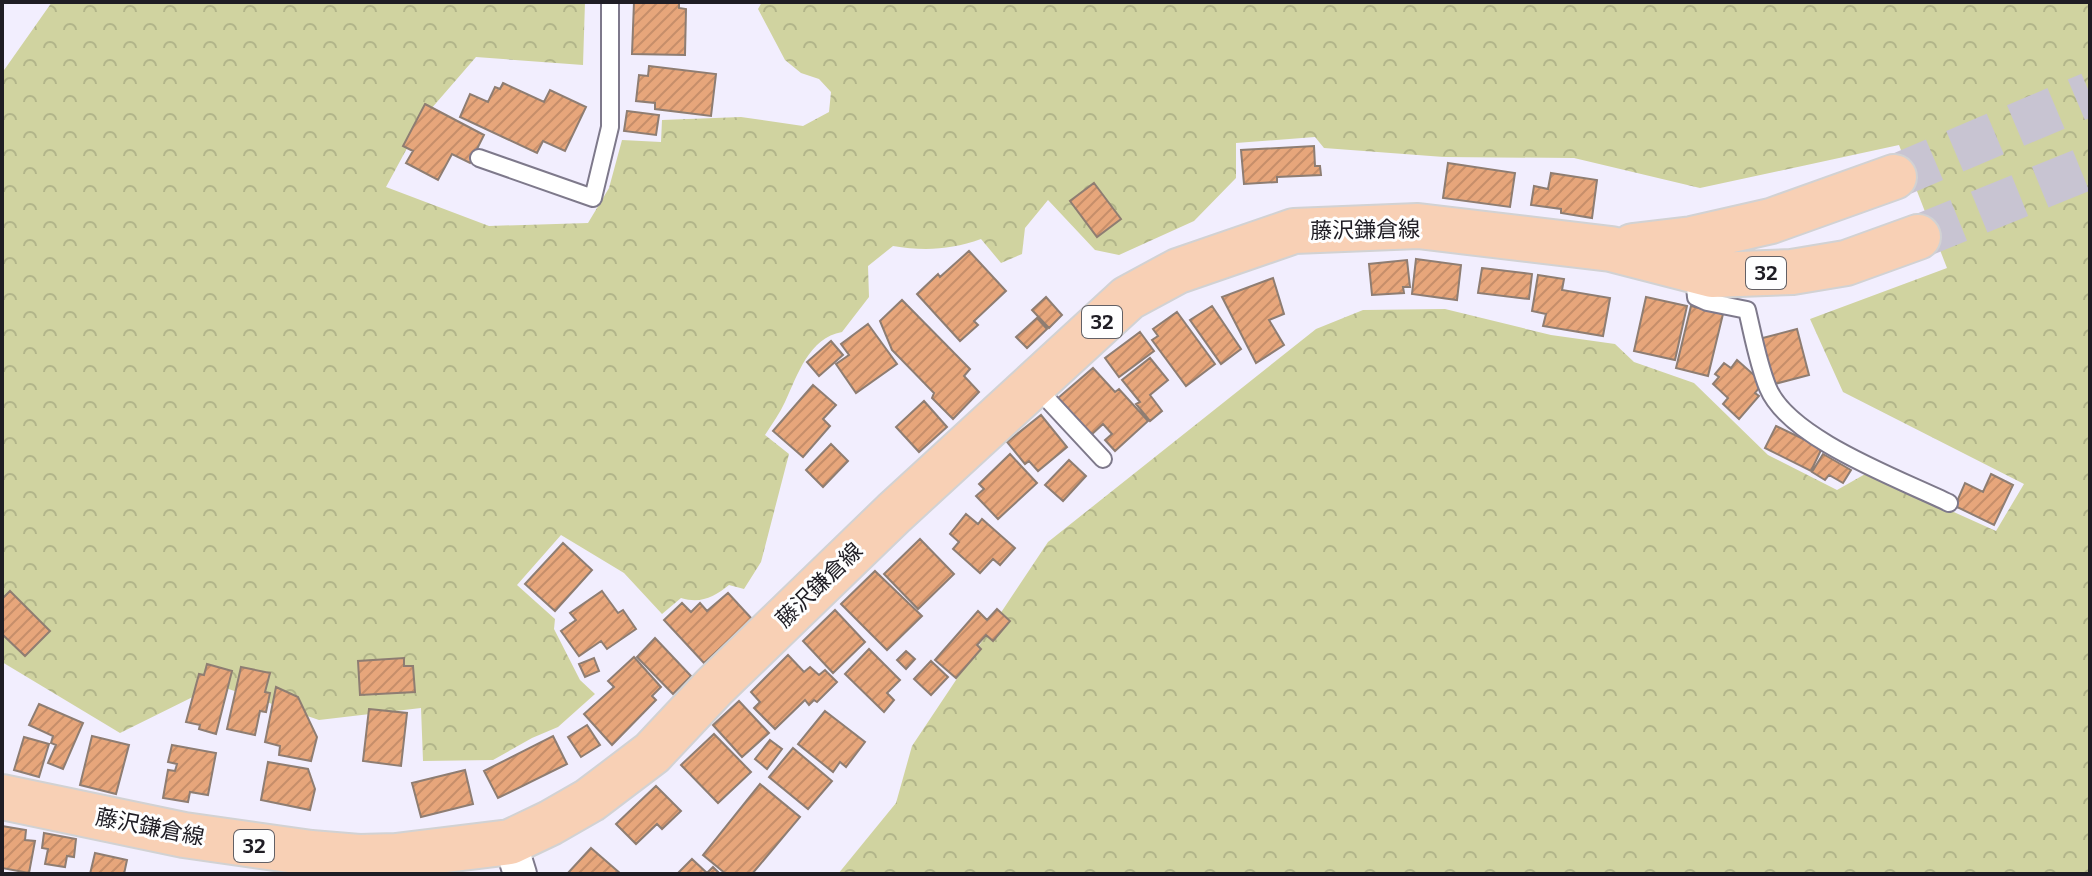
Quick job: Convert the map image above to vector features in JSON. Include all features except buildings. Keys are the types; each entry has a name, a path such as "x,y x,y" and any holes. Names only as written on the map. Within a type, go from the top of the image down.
{"main road":[{"name":"藤沢鎌倉線","path":"1611,249 1692,239 1771,221 1894,177"},
{"name":"藤沢鎌倉線","path":"2,797 184,835 335,855 519,865 550,823 590,800 652,753 714,687 894,513 1128,298 1178,271 1294,231 1418,226 1611,249 1712,275 1792,272 1846,263 1918,237"}],"lane":[{"path":"479,158 593,198 610,127 610,2"},
{"path":"1694,271 1696,297 1747,310 1768,389 1777,404 1797,423 1823,442 1949,503"},
{"path":"1033,384 1103,459"}],"green space":[{"path":"52,2 585,2 583,65 476,57 424,117 386,187 489,226 588,223 609,188 622,140 661,142 662,120 741,117 803,126 829,112 831,92 819,79 801,73 785,60 758,9 762,2 2090,2 2090,874 838,874 896,803 912,746 1048,542 1316,329 1363,310 1445,309 1551,335 1615,344 1634,362 1694,383 1768,455 1837,490 1867,473 1996,531 2024,484 1843,392 1810,319 1947,268 1899,145 1700,188 1574,158 1444,157 1324,148 1315,137 1236,143 1236,178 1194,221 1119,255 1095,250 1048,200 1025,228 1022,254 1001,263 981,239 937,248 893,246 868,266 869,297 842,332 813,349 765,435 789,454 761,562 744,589 729,585 707,598 681,598 662,614 624,573 561,535 517,585 555,619 554,629 580,680 595,694 558,727 493,760 423,761 421,708 319,720 217,685 120,733 2,662 2,73"}],"tunnel":[{"path":"1894,177 2090,94"},
{"path":"1918,237 2090,167"}]}
